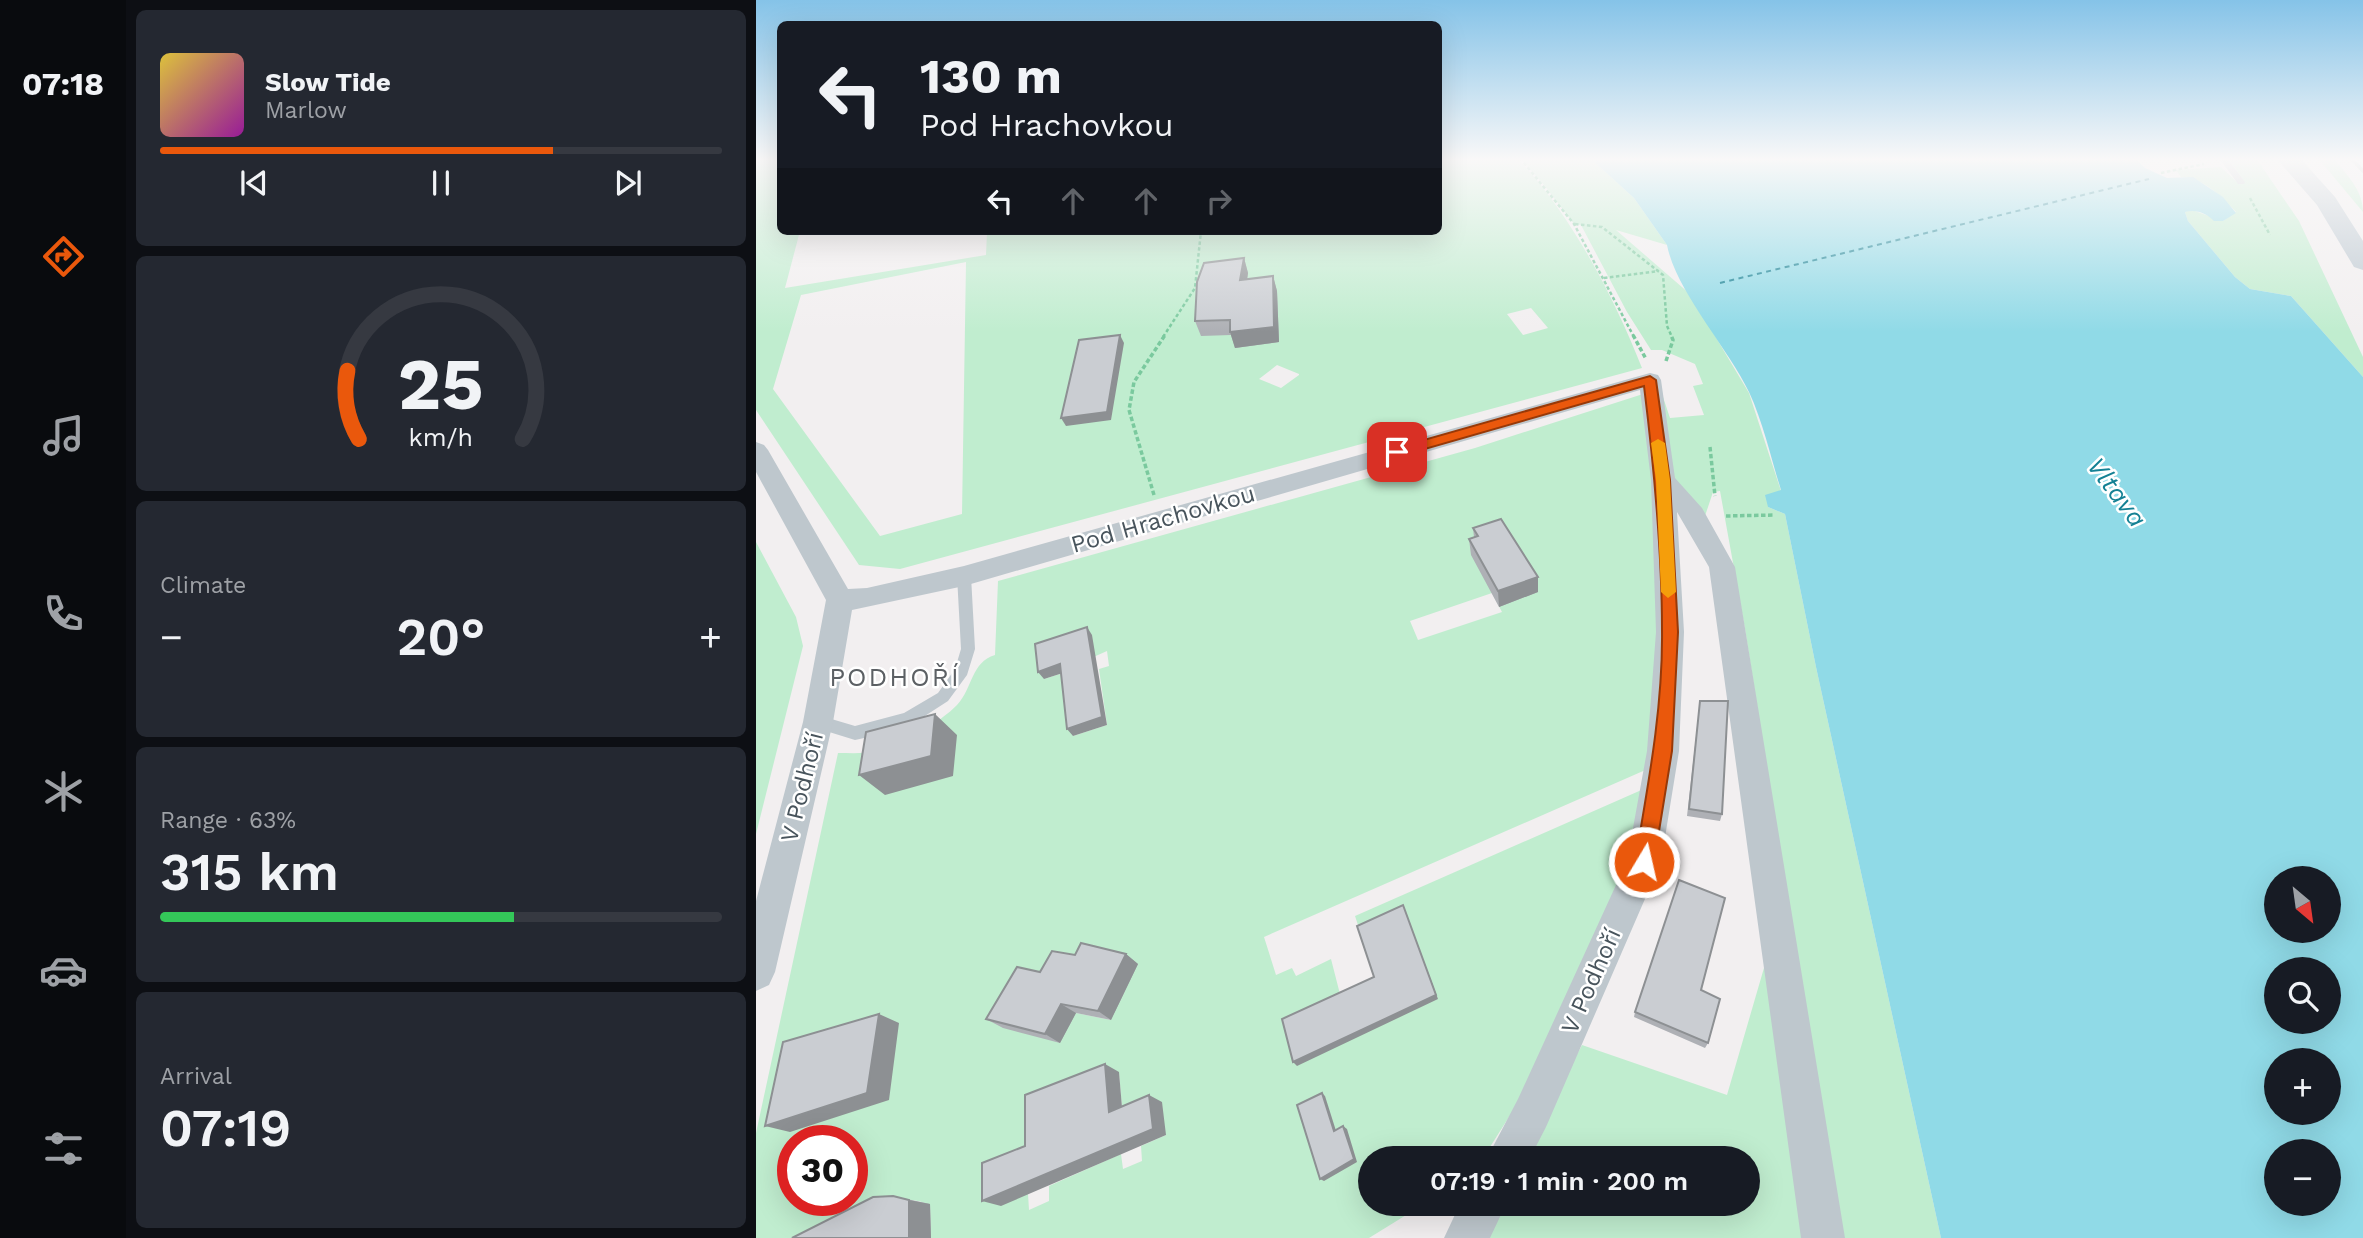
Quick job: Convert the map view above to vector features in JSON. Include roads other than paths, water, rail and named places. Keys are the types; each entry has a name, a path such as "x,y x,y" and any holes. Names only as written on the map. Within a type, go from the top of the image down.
{"main road":[{"path":"2334,216 2363,262"}],"street":[{"name":"V Podhoří","path":"1514,1146 1644,862 1663,751 1670,632 1663,480 1650,380"},
{"name":"Pod Hrachovkou","path":"840,600 867,598 964,576 1650,380"},
{"path":"756,450 840,600"},
{"path":"1663,480 1693,514 1722,567 1823,1238"},
{"name":"V Podhoří","path":"756,972 818,722 840,600"},
{"path":"1466,1238 1478,1216"}],"lane":[{"path":"818,722 855,733 866,731 909,718 943,697 962,671 968,649 964,576"}],"water":[{"name":"Vltava","path":"1646,216 2186,216 2235,277 2250,289 2291,296 2363,377 2363,1238 1941,1238 1785,514 1768,507 1765,495 1781,490 1749,392 1691,300 1672,263 1667,245"},
{"path":"2208,216 2231,216 2223,221 2214,221"}],"district":[{"name":"PODHOŘÍ","path":"895,677"}]}
